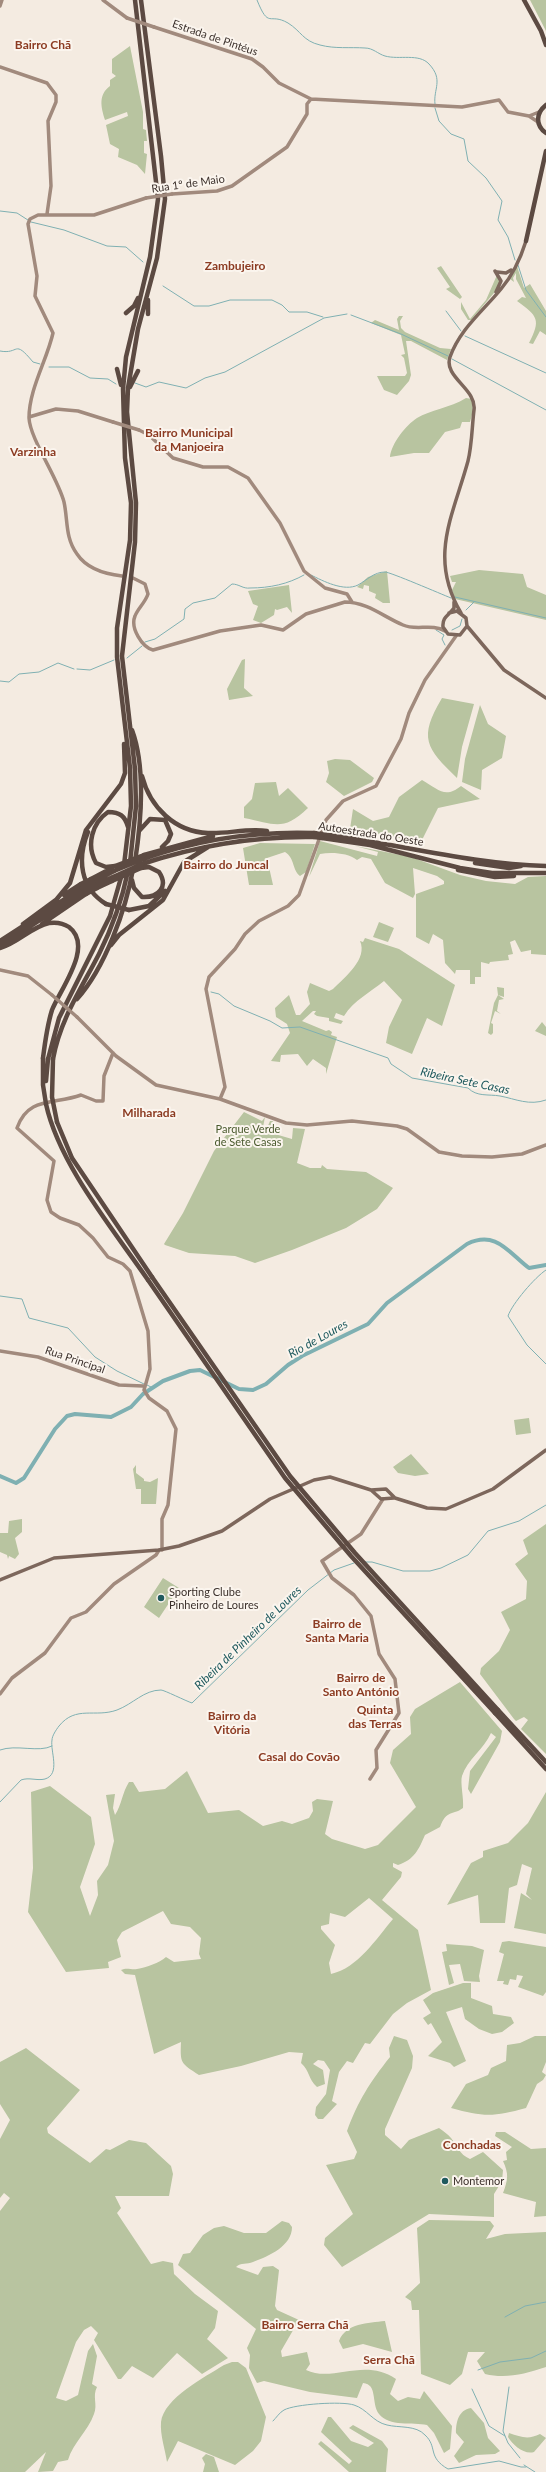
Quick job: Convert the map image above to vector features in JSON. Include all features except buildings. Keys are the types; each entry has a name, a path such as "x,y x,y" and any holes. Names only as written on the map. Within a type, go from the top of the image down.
{"highway":[{"path":"135,0 158,199 150,257 126,357 125,402 131,503 130,540 117,628 117,656 130,768 130,831 121,879 110,916 59,1018 48,1059 57,1122 72,1158 150,1279"},
{"path":"125,402 132,357 157,258 165,199 141,0"},
{"path":"524,0 533,14 546,45"},
{"path":"528,0 546,36"},
{"path":"546,104 539,112 538,122 546,133"},
{"path":"526,241 546,151"},
{"path":"526,241 546,163"},
{"path":"126,313 137,301 145,278"},
{"path":"148,314 150,282"},
{"path":"48,1059 71,1006 107,937 126,879 132,851 136,806 135,769 122,656 135,542 136,503 125,402 117,369"},
{"path":"125,402 131,383 138,371"},
{"path":"130,723 136,743 140,769 148,794 159,809 172,821 189,830 200,832 259,830 276,832"},
{"path":"56,900 70,883 83,836 117,792 124,777 125,727"},
{"path":"103,957 120,915 132,874 139,832 140,769"},
{"path":"114,869 96,862 91,852 93,832 102,816 108,812 114,812 124,817 130,831"},
{"path":"132,874 136,893 142,897 155,896 163,885 162,875 142,861 159,850 168,841 171,834 165,820 150,819 139,832"},
{"path":"92,823 83,852 82,872 93,894 106,904 129,910 139,909 154,903 173,880"},
{"path":"159,850 228,832"},
{"name":"Autoestrada do Oeste","path":"0,941 83,890 114,869 209,840 276,832 314,835 371,840 486,865 517,868 524,865"},
{"name":"Autoestrada do Oeste","path":"94,883 112,879 142,861 215,844 264,838 314,835"},
{"name":"Autoestrada do Oeste","path":"323,836 370,845 448,865 492,873 546,873"},
{"path":"71,1006 83,992 103,957 119,935 160,904 184,862 190,856 215,844"},
{"name":"Autoestrada do Oeste","path":"454,857 546,866"},
{"path":"38,928 83,890 94,883"},
{"path":"14,932 28,919 56,900 83,890"},
{"name":"Autoestrada do Oeste","path":"0,947 83,890"},
{"path":"0,947 8,946 47,923 61,923 73,931 79,945 76,962 52,1011 46,1104 51,1123 76,1174 150,1279 286,1478 351,1556 546,1761"},
{"path":"497,1711 510,1730 546,1773"},
{"path":"510,1730 546,1769"}],"main road":[{"path":"467,626 462,633 456,636 447,632 443,621 454,608 454,601 448,578 444,539 468,459 475,405 471,395 452,372 450,358 464,331 495,297 509,278 526,241"},
{"path":"509,278 500,276 495,271 506,273 514,268"},
{"path":"495,297 500,286 500,276"},
{"path":"454,601 461,613 466,618 467,626 472,634 485,645 504,670 546,698"},
{"path":"449,613 461,613"},
{"path":"462,633 472,634"},
{"path":"0,1580 54,1558 160,1550 222,1531 270,1499 295,1486 330,1477 371,1490 382,1497 395,1498 431,1508 450,1508 493,1489 546,1450"},
{"path":"380,1489 382,1497"},
{"path":"371,1490 386,1489 395,1498"},
{"path":"382,1497 389,1493"}],"street":[{"path":"0,6 2,0"},
{"name":"Estrada de Pintéus","path":"103,0 127,18 252,59 264,67 279,83 298,94 311,99 462,107 501,101 508,112 529,116"},
{"path":"0,67 47,83 53,88 57,99 48,121 51,186 47,214"},
{"path":"298,94 307,105"},
{"name":"Rua 1º de Maio","path":"29,417 53,333 35,296 34,290 38,280 29,220 47,214 94,215 146,198 172,194 217,191 232,186 287,147 307,114 307,105 311,99"},
{"path":"529,116 539,112"},
{"path":"529,116 538,122"},
{"path":"122,576 100,572 77,555 71,544 63,498 30,424 29,417 56,408 84,412 139,430 149,435 173,458 203,468 228,467 248,478 280,524 304,571 325,588 347,594 352,602"},
{"path":"133,578 144,584 148,594 134,619 136,630 146,647 153,650 220,630 261,625 283,630 312,612 352,602 384,613 403,625 436,627 447,632 448,645"},
{"path":"436,627 443,621"},
{"path":"220,1099 225,1087 206,989 209,977 252,928 288,906 299,895 326,820 343,801 376,786 402,739 409,713 425,680 448,645 456,636"},
{"path":"0,970 28,976 78,1017 113,1053 156,1085 220,1099 292,1124 306,1125 352,1121 397,1126 446,1155 492,1157 522,1154 546,1145"},
{"path":"0,1694 12,1678 45,1653 74,1617 86,1612 114,1584 156,1555 160,1550 162,1519 165,1510 176,1428 166,1411 147,1397 144,1386 150,1369 148,1331 130,1271 123,1264 108,1257 84,1229 51,1212 47,1200 54,1161 17,1128 24,1112 33,1106 68,1100 81,1095 96,1101 103,1101 104,1076 113,1053"},
{"name":"Rua Principal","path":"0,1351 38,1357 119,1385 144,1386"},
{"path":"370,1779 378,1768 376,1750 399,1713 396,1684 393,1674 379,1654 371,1616 354,1596 331,1576 322,1561 362,1534 379,1506 382,1497"}],"green space":[{"path":"530,0 546,0 546,31"},
{"path":"130,46 143,112 143,129 146,130 147,141 144,141 144,153 147,154 145,174 137,165 118,157 119,149 110,144 106,125 128,116 127,112 105,120 102,110 102,97 110,86 110,80 116,76 112,73 112,59"},
{"path":"441,266 462,297 460,299 446,289 450,287 437,268"},
{"path":"517,266 524,288 530,284 546,311 546,335 540,331 533,344 529,343 535,329 535,319 529,311 517,301 522,297 526,298 516,279 516,273 513,278 514,282 510,279"},
{"path":"497,275 500,280 499,287 471,320 468,320 461,309 461,302 470,319 486,300"},
{"path":"399,316 403,316 400,321 401,328 405,332 440,348 451,349 447,360 411,341 406,341 411,375 409,381 397,395 384,390 377,376 405,376 407,373 404,358 401,355 405,354 401,335 371,323 375,320 399,330 397,319"},
{"path":"466,398 472,399 473,411 470,422 462,422 460,428 445,432 429,453 414,453 390,457 396,441 413,421 422,415"},
{"path":"479,570 523,574 527,587 546,595 546,620 455,599 452,590 456,582 452,582 450,576"},
{"path":"387,571 390,603 383,603 375,598 376,594 369,591 369,586 364,585 363,589 357,587 368,577"},
{"path":"289,585 292,613 287,607 277,610 275,609 274,615 261,623 253,620 258,606 253,604 248,591"},
{"path":"245,659 244,688 253,696 229,700 227,689 242,660"},
{"path":"442,698 474,704 462,747 457,778 438,758 432,750 429,742 428,733 430,723"},
{"path":"480,705 488,724 506,736 502,758 482,770 481,790 462,782 465,759"},
{"path":"335,759 350,760 374,778 372,782 344,796 326,782 329,773 327,761"},
{"path":"422,780 437,789 446,792 455,790 461,786 480,799 438,808 421,842 350,829 353,809 373,821 389,817 399,797"},
{"path":"276,782 279,796 288,788 308,808 292,821 285,823 271,824 244,818 244,807 252,799 255,783"},
{"path":"320,841 377,856 378,852 355,846 411,857 460,875 486,881 515,884 528,877 546,876 546,955 531,954 531,950 521,952 515,940 510,942 513,954 508,955 509,960 490,962 489,964 481,962 481,977 475,977 475,984 470,984 470,970 456,970 455,974 445,963 443,940 433,934 429,944 416,937 416,894 444,884 444,881 437,876 413,868 415,894 413,898 385,883 371,859 362,857 357,860 345,854 335,853 320,854 309,877"},
{"path":"260,843 315,844 306,872 300,876 297,873 290,857 285,852 267,858 273,885 249,885 243,848"},
{"path":"379,922 394,928 388,942 373,937"},
{"path":"365,938 399,949 455,985 442,1026 427,1018 412,1054 386,1043 389,1027 402,1000 384,981 353,1005 344,1016 336,1013 334,1018 343,1021 341,1024 329,1021 329,1018 317,1016 314,1014 316,1011 313,1011 302,1021 326,1031 329,1030 332,1032 331,1035 337,1037 326,1074 326,1068 313,1059 307,1066 298,1054 281,1055 280,1062 271,1061 290,1033 287,1024 276,1017 275,1008 289,995 296,1015 300,1015 310,1004 307,992 310,983 329,991 333,989 349,973 358,961 362,948 360,941 363,942"},
{"path":"497,987 504,988 504,997 498,995"},
{"path":"498,995 504,999 499,1000 497,1011 501,1014 495,1011 491,1023 493,1024 493,1033 491,1035 488,1033 494,1003"},
{"path":"542,1022 546,1027 546,1036 535,1031"},
{"name":"Parque Verde de Sete Casas","path":"244,1112 262,1121 265,1117 263,1127 267,1128 270,1121 273,1121 268,1132 292,1139 293,1128 305,1129 297,1163 310,1168 321,1168 322,1165 327,1169 366,1172 393,1188 377,1209 346,1228 255,1263 235,1256 189,1253 165,1245 164,1244 183,1213 214,1151"},
{"path":"529,1418 531,1433 516,1435 514,1420"},
{"path":"411,1454 429,1474 415,1476 398,1473 393,1467"},
{"path":"136,1465 136,1473 144,1479 144,1481 150,1482 158,1478 156,1504 141,1504 141,1489 136,1489 133,1469"},
{"path":"22,1519 22,1532 15,1538 19,1554 15,1559 9,1556 8,1559 7,1555 0,1552 0,1533 8,1533 9,1521"},
{"path":"546,1524 546,1754 521,1729 528,1720 524,1717 516,1721 480,1674 481,1668 499,1651 510,1630 501,1612 526,1599 527,1581 515,1564 528,1554 523,1540"},
{"name":"Sporting Clube Pinheiro de Loures","path":"163,1578 179,1588 159,1618 144,1607"},
{"path":"460,1682 502,1731 500,1742 471,1794 468,1789 470,1771 496,1737 491,1733 464,1770 462,1776 463,1808 447,1815 440,1827 425,1835 412,1857 404,1863 398,1865 393,1863 393,1867 402,1872 401,1877 382,1900 418,1930 431,1990 407,2003 393,2014 370,2044 365,2043 353,2063 347,2061 339,2072 332,2101 337,2104 323,2119 318,2119 315,2115 316,2107 326,2094 330,2070 324,2061 318,2060 313,2064 323,2070 325,2084 317,2087 301,2063 303,2053 289,2052 241,2066 199,2075 188,2068 183,2062 181,2055 181,2042 154,2054 135,1975 125,1974 121,1970 145,1967 166,1957 174,1962 201,1959 199,1954 201,1938 190,1927 171,1924 163,1911 122,1932 117,1940 121,1957 108,1962 109,1968 66,1972 28,1912 33,1868 31,1792 50,1786 91,1817 95,1844 80,1887 90,1916 98,1895 97,1881 108,1865 114,1841 106,1795 115,1794 113,1808 115,1815 129,1782 133,1782 139,1792 165,1789 187,1771 208,1813 239,1810 263,1826 282,1821 292,1824 309,1818 313,1811 312,1802 317,1799 333,1801 325,1834 332,1839 365,1849 378,1845 416,1807 390,1763 393,1750 411,1734 410,1717 415,1709","holes":["369,1898 393,1919 366,1952 350,1966 331,1974 329,1963 335,1945 321,1929 321,1926 329,1924 330,1913 345,1917"]},
{"path":"546,1792 546,1934 514,1928 521,1893 532,1900 526,1894 532,1868 522,1864 517,1885 509,1888 505,1923 480,1923 478,1895 447,1905 471,1863 483,1857 483,1851 508,1843 528,1823"},
{"path":"509,1941 546,1947 546,1992 543,1996 518,1987 523,1976 517,1975 516,1980 510,1979 508,1985 503,1984 504,1981 497,1981 504,1954 499,1952 502,1942"},
{"path":"446,1944 472,1946 484,1950 479,1976 480,1982 464,1981 460,1964 449,1965 454,1983 449,1985 442,1952 447,1951"},
{"path":"463,1983 471,1983 471,1998 492,2006 493,2014 511,2017 514,2023 502,2032 492,2034 479,2029 465,2019 462,2007 446,2012 466,2061 454,2067 450,2063 428,2056 442,2042 431,2023 428,2025 423,2018 431,2013 423,2000 433,1993"},
{"path":"394,2036 407,2040 413,2056 412,2068 385,2129 385,2135 401,2149 409,2140 439,2128 450,2137 461,2153 466,2157 470,2159 483,2152 503,2170 502,2181 494,2194 494,2217 429,2214 342,2267 324,2245 325,2238 353,2214 326,2165 354,2159 357,2152 347,2131 365,2092 390,2057 389,2048"},
{"path":"535,2036 546,2036 546,2062 542,2072 546,2075 543,2080 537,2084 526,2108 488,2115 451,2108 466,2084 488,2075 491,2068 506,2061 507,2045 520,2043"},
{"path":"26,2048 80,2090 47,2128 48,2133 90,2163 106,2149 110,2150 129,2140 146,2143 171,2166 173,2174 169,2196 115,2196 121,2208 117,2213 151,2264 163,2261 173,2263 174,2274 195,2294 218,2311 215,2328 207,2339 228,2358 202,2374 177,2353 153,2378 132,2366 121,2379 118,2379 94,2340 98,2333 91,2326 84,2330 76,2342 56,2398 66,2401 78,2395 88,2351 93,2344 97,2356 92,2384 97,2387 95,2394 95,2410 88,2426 73,2448 68,2460 58,2462 53,2471 38,2472 46,2452 25,2472 0,2472 0,2211 10,2198 4,2193 0,2198 0,2139 10,2120 0,2104 0,2062"},
{"path":"496,2132 505,2132 531,2149 546,2148 546,2216 534,2217 536,2202 503,2193 507,2177 503,2161 507,2160 506,2152 512,2147 495,2136"},
{"path":"429,2220 490,2221 494,2226 486,2239 505,2234 546,2232 546,2367 531,2372 508,2376 485,2374 477,2361 485,2352 468,2352 462,2374 450,2385 421,2374 419,2310 412,2310 411,2301 405,2297 420,2283 417,2228"},
{"path":"282,2221 289,2223 292,2227 291,2234 284,2245 266,2257 236,2267 258,2275 263,2267 273,2266 279,2270 275,2306 277,2310 299,2320 281,2351 282,2357 307,2352 310,2364 306,2370 316,2373 327,2374 372,2370 384,2373 396,2379 390,2394 398,2401 408,2397 420,2399 424,2391 452,2426 450,2449 444,2453 434,2433 427,2425 395,2422 383,2418 377,2410 373,2391 368,2384 363,2383 357,2398 310,2392 264,2381 257,2383 249,2368 250,2355 247,2348 256,2329 178,2265 183,2254 190,2253 203,2235 214,2228 224,2226 244,2233 266,2233"},
{"path":"385,2321 392,2352 363,2344 343,2349 339,2341 342,2335 352,2327 372,2322"},
{"path":"232,2362 238,2362 246,2368 266,2417 261,2441 253,2451 235,2465 178,2441 167,2462 162,2437 161,2422 169,2405 186,2389 224,2365"},
{"path":"471,2408 484,2423 488,2438 500,2451 495,2454 476,2455 459,2463 454,2456 464,2442 456,2433 457,2421 463,2411"},
{"path":"328,2417 331,2417 351,2441 368,2447 374,2443 349,2428 353,2425 382,2441 388,2449 386,2472 349,2472 318,2444 321,2441 349,2464 352,2461 321,2432"},
{"path":"509,2433 521,2437 536,2436 540,2434 546,2438 534,2452 530,2453 519,2449 508,2437"},
{"path":"206,2454 214,2457 219,2472 203,2472 205,2464 202,2458"}],"waterway":[{"path":"257,0 267,18 282,20 288,23 314,43 331,47 368,48 385,56 414,58 425,61 429,64 436,75 437,84 435,104"},
{"path":"435,108 439,121 451,134 464,139 468,161 486,178 502,201 498,220 508,237 515,260"},
{"path":"0,211 17,213 31,222 64,230 107,246 126,247 143,262"},
{"path":"518,265 526,290 546,317"},
{"path":"163,286 194,306 209,306 230,300 272,300 282,305 289,312 307,312 323,317"},
{"path":"446,311 461,331"},
{"path":"135,383 146,387 159,382 186,388 205,378 225,372 324,318 347,314"},
{"path":"351,315 401,334 448,356"},
{"path":"465,336 546,373"},
{"path":"0,351 6,352 19,349 33,362 40,364"},
{"path":"452,359 546,410"},
{"path":"49,367 69,367 90,378 108,379 116,384"},
{"path":"311,575 334,585 352,587 374,575 385,572 451,598"},
{"path":"145,642 155,639 184,619 185,609 193,603 215,598 232,584 248,588 265,587 285,583 304,575"},
{"path":"455,597 546,618"},
{"path":"466,610 474,602"},
{"path":"452,630 460,626 462,619"},
{"path":"436,630 444,635 442,639 445,645"},
{"path":"127,658 142,646"},
{"path":"77,669 90,670 114,660"},
{"path":"0,681 9,682 19,674 39,672 58,663 74,669"},
{"name":"Ribeira Sete Casas","path":"211,992 219,994 234,1006 270,1021 282,1028 300,1027 388,1058 391,1064 412,1078 468,1088 479,1094 500,1096 528,1102 540,1102 546,1100"},
{"name":"Rio de Loures","path":"0,1476 16,1483 24,1478 55,1429 67,1416 75,1414 111,1417 131,1407 143,1394 163,1381 190,1371 200,1370 239,1389 253,1390 266,1384 288,1365 302,1356 368,1324 387,1303 467,1244 477,1240 494,1241 508,1250 529,1268 546,1265"},
{"name":"Ribeira de Pinheiro de Loures","path":"546,1270 541,1273 524,1291 508,1316 527,1345 546,1364"},
{"path":"0,1296 22,1299 29,1318 68,1328 95,1357 117,1371 144,1384"},
{"name":"Rio de Loures","path":"147,1385 153,1388"},
{"name":"Ribeira de Pinheiro de Loures","path":"365,1562 372,1562 403,1571 430,1571 441,1568 468,1555 488,1531 519,1521 546,1505"},
{"name":"Ribeira de Pinheiro de Loures","path":"0,1802 21,1780 45,1779 50,1776 54,1767 52,1738 54,1733 65,1720 79,1714 101,1713 117,1710 149,1692 161,1690 192,1703 308,1590 334,1570 354,1563"},
{"path":"0,1750 6,1748 41,1749 52,1746"},
{"path":"505,2317 525,2306 546,2302"},
{"path":"478,2370 500,2362 531,2358 546,2351"},
{"path":"509,2387 503,2431 508,2443 520,2458"},
{"path":"472,2389 489,2426 505,2436"},
{"path":"273,2421 283,2411 298,2406 340,2403 354,2405 363,2409 382,2423 392,2426 412,2428 421,2432 429,2439 437,2460 448,2469 499,2461 526,2467"},
{"path":"524,2465 535,2472"}],"place":[{"name":"Sporting Clube Pinheiro de Loures","path":"161,1598"},
{"name":"Montemor","path":"445,2181"}],"district":[{"name":"Bairro Chã","path":"43,45"},
{"name":"Zambujeiro","path":"235,266"},
{"name":"Bairro Municipal da Manjoeira","path":"189,440"},
{"name":"Varzinha","path":"33,452"},
{"name":"Bairro do Juncal","path":"226,865"},
{"name":"Milharada","path":"149,1113"},
{"name":"Bairro de Santa Maria","path":"337,1631"},
{"name":"Bairro de Santo António","path":"361,1685"},
{"name":"Quinta das Terras","path":"375,1717"},
{"name":"Bairro da Vitória","path":"232,1723"},
{"name":"Casal do Covão","path":"299,1757"},
{"name":"Conchadas","path":"472,2145"},
{"name":"Bairro Serra Chã","path":"305,2325"},
{"name":"Serra Chã","path":"389,2360"}]}
